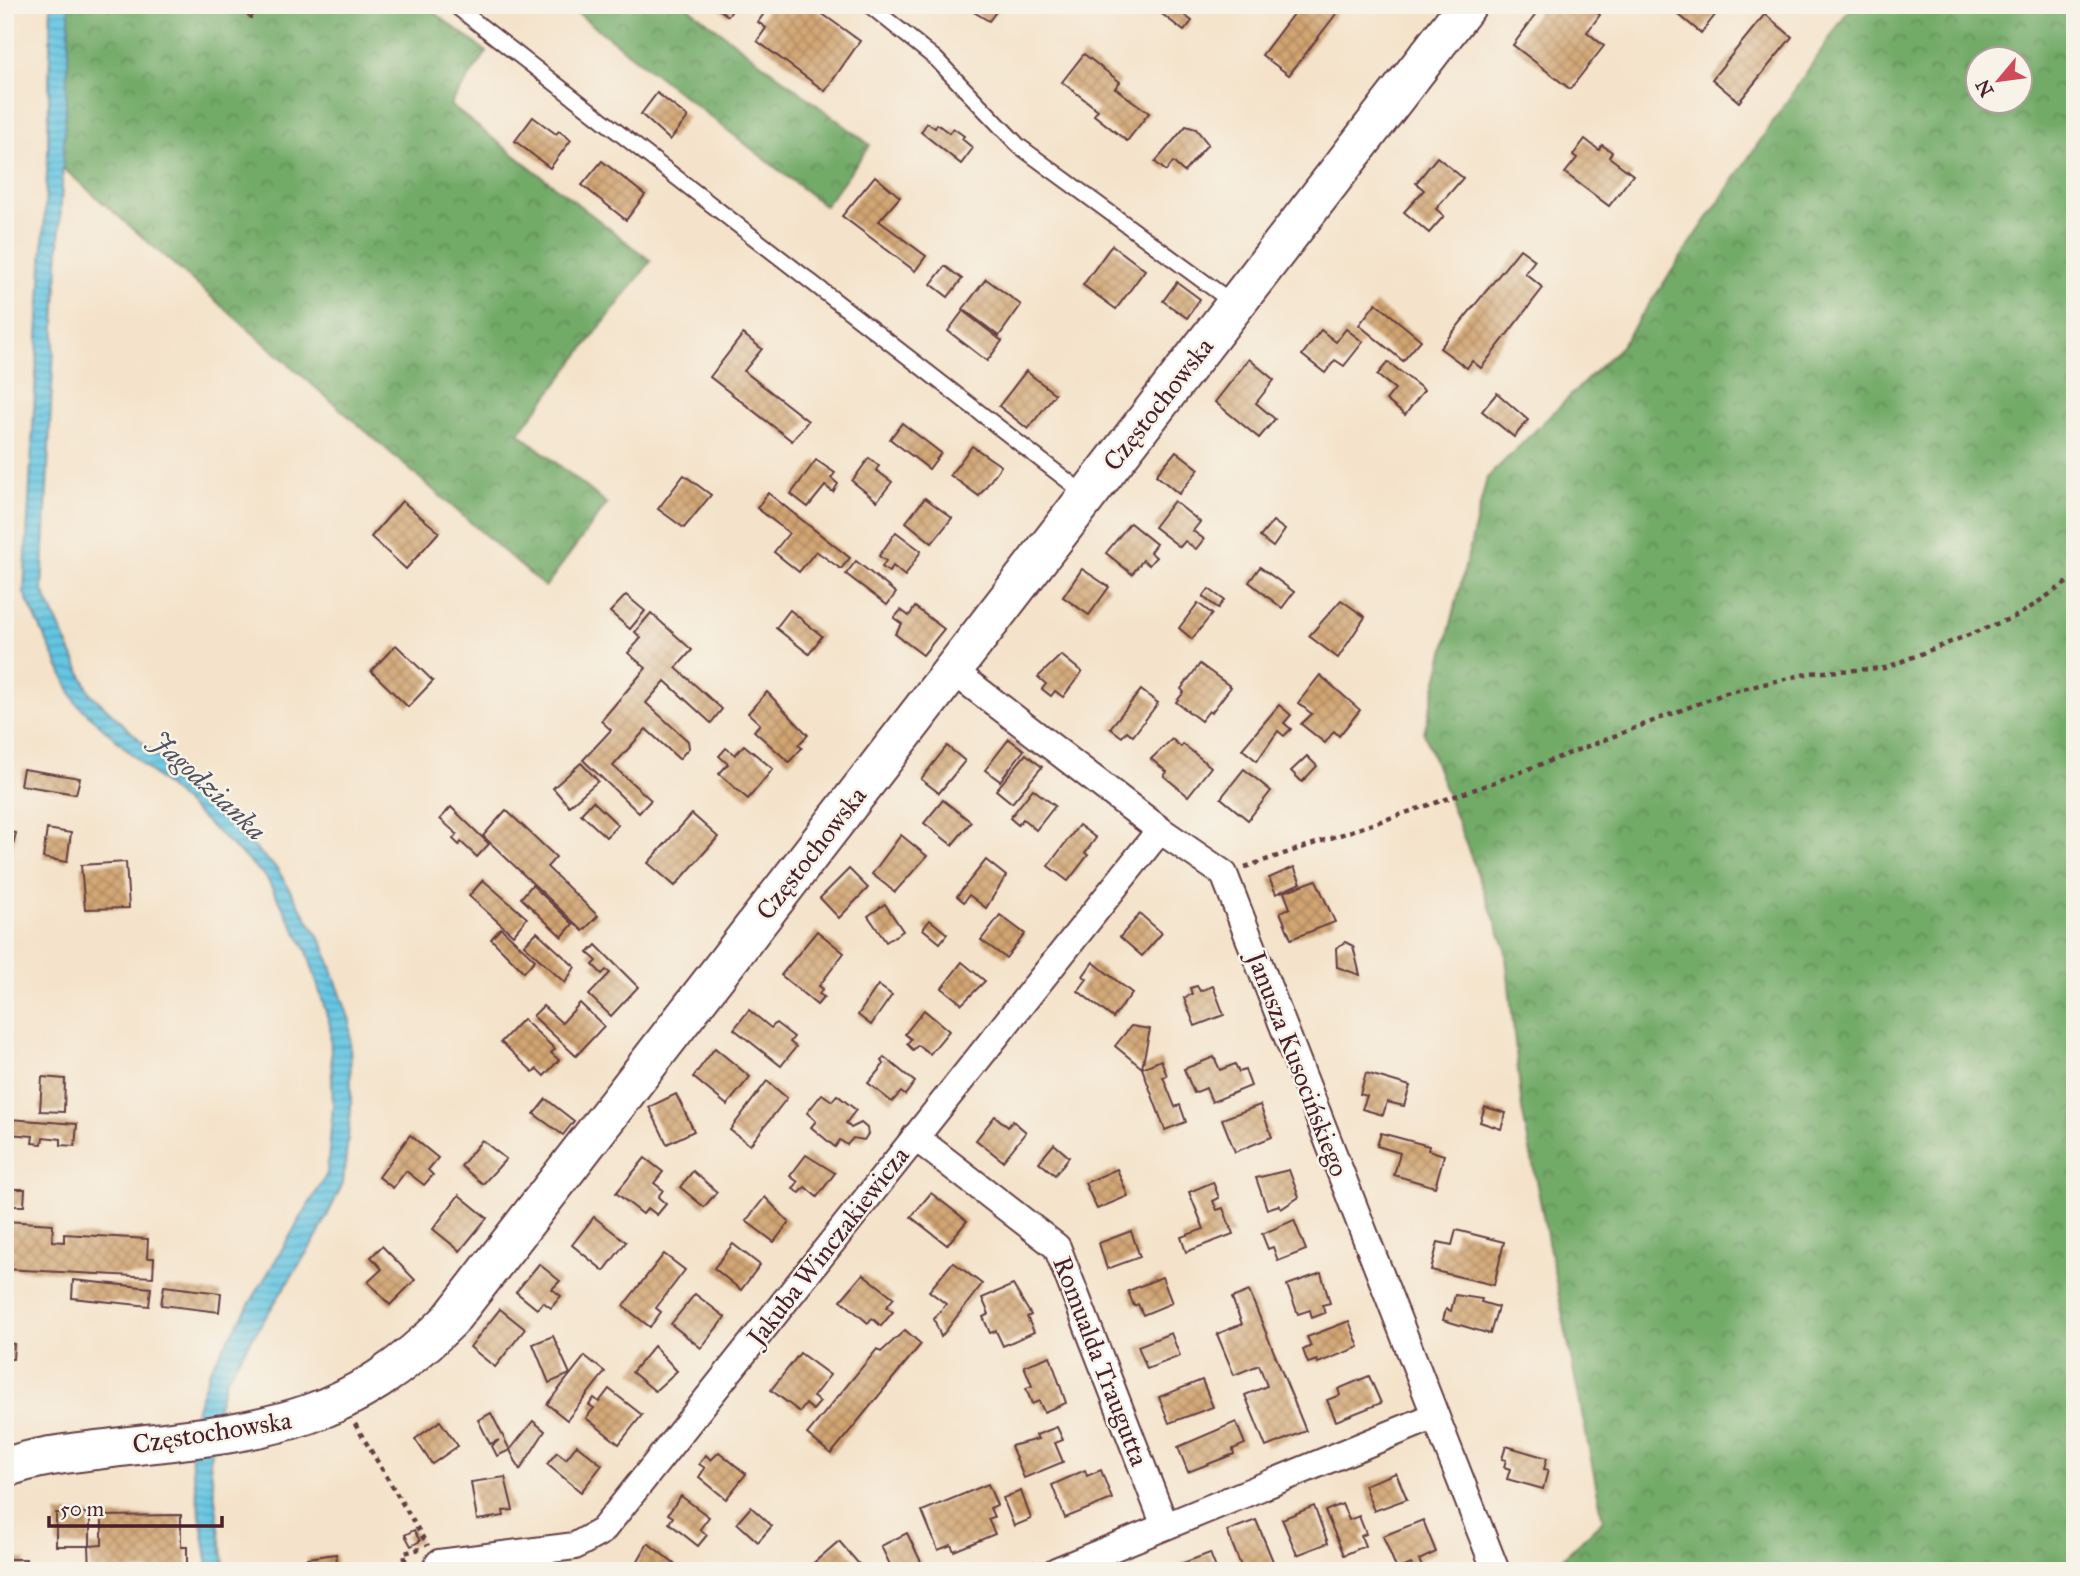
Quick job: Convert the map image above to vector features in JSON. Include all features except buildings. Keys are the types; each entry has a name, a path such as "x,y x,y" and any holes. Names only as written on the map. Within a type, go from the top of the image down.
{"main road":[{"name":"Częstochowska","path":"5,1468 60,1455 247,1432 310,1415 348,1399 392,1372 450,1320 1467,5"}],"street":[{"path":"952,670 1160,830 1224,874"},
{"name":"Jakuba Winczakiewicza","path":"436,1557 575,1546 602,1531 1160,830"},
{"name":"Janusza Kusocińskiego","path":"1224,874 1496,1571"},
{"name":"Romualda Traugutta","path":"915,1137 1057,1247 1165,1526"},
{"path":"1048,1566 1165,1526 1435,1416"}],"lane":[{"path":"454,5 1087,496"},
{"path":"869,5 936,59 1019,146 1235,305"}],"path":[{"path":"1224,874 1479,788 1726,693 1810,673 1885,668 2019,615 2075,577"},
{"path":"354,1423 436,1557"},
{"path":"407,1571 404,1553 436,1557"},
{"path":"1013,1571 1048,1566"}],"green space":[{"path":"51,5 424,5 487,52 450,105 651,261 519,433 607,504 545,587 48,155"},
{"path":"567,5 685,5 870,145 825,206"},
{"path":"1852,5 2075,5 2075,1571 1549,1571 1603,1520 1522,1109 1505,947 1424,733 1487,478 1621,346"}],"water":[{"path":"51,5 69,5 69,41 42,589 90,693 277,869 323,944 350,1021 351,1109 343,1183 318,1235 226,1379 213,1422 210,1463 225,1571 209,1571 192,1465 191,1426 209,1372 327,1174 333,1106 330,1025 307,951 266,877 76,703 24,593 48,155"}],"water label":[{"name":"Jagodzianka","path":"209,785"}]}
